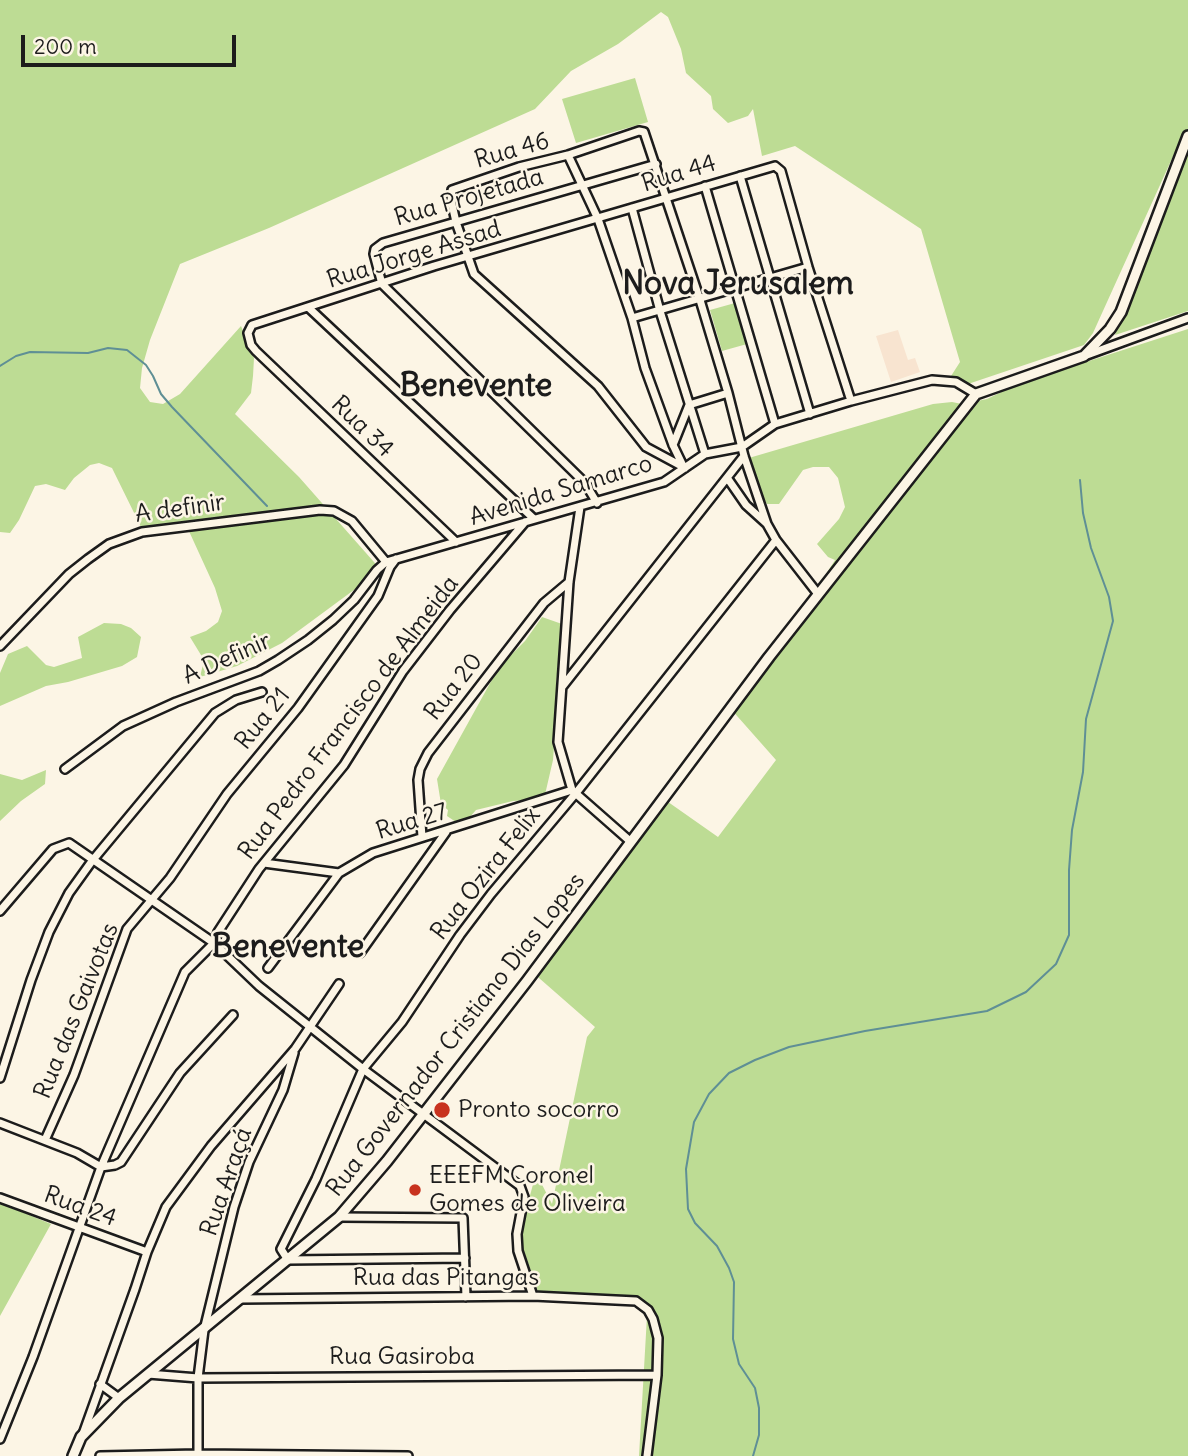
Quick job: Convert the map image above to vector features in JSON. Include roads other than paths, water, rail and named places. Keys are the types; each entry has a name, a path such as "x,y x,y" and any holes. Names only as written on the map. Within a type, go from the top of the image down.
{"street":[{"path":"685,468 673,445 645,368 632,318 598,219 568,155 642,131 646,134 656,164 744,456 768,524 776,540 818,594"},
{"path":"1084,356 1110,329 1121,312 1188,136"},
{"name":"Rua 46","path":"568,155 499,173 452,190 451,200 466,257 474,274 598,386 638,439 653,452 685,468"},
{"name":"Rua Projetada","path":"382,284 374,249 383,243 656,164"},
{"name":"Rua 44","path":"598,219 772,166 780,171 808,267"},
{"path":"740,176 810,414"},
{"path":"705,186 775,424"},
{"path":"632,208 660,311 705,454"},
{"name":"Rua Jorge Assad","path":"248,333 256,322 598,219"},
{"path":"632,318 808,267 851,401"},
{"path":"382,284 584,483 597,503"},
{"path":"309,308 534,519"},
{"path":"742,447 775,424 932,380 956,382 976,394 1188,318"},
{"name":"Rua 34","path":"248,333 251,345 256,351 456,542"},
{"path":"689,405 727,393"},
{"name":"Rua Governador Cristiano Dias Lopes","path":"73,1456 81,1437 119,1398 339,1217 423,1114 769,657 976,394"},
{"path":"673,445 689,405"},
{"name":"Avenida Samarco","path":"386,562 664,482 705,454 742,447"},
{"path":"562,687 744,456"},
{"path":"728,479 746,505 768,524"},
{"path":"580,507 569,582 558,742 574,792 631,842"},
{"name":"A definir","path":"0,646 69,574 109,544 142,532 320,510 334,511 352,521 386,562"},
{"name":"Rua Pedro Francisco de Almeida","path":"101,1167 185,972 214,943 218,932 264,863 344,765 403,671 450,610 525,522"},
{"name":"Rua Ozira Felix","path":"288,1260 281,1252 282,1247 316,1179 363,1069 402,1022 491,894 776,540"},
{"name":"Rua 21","path":"152,900 227,794 298,708 382,589 390,567 397,558"},
{"name":"A Definir","path":"65,769 123,726 176,702 259,671 278,660 332,621 386,562"},
{"name":"Rua 20","path":"422,837 418,780 428,753 544,603 569,582"},
{"path":"0,1079 4,1051 49,932 69,893 92,860 215,713 236,700 262,692"},
{"name":"Rua 27","path":"339,873 373,853 574,792"},
{"path":"360,953 446,832"},
{"path":"0,911 53,849 69,843 214,943 259,986 363,1069 522,1189 524,1197 517,1234 518,1251 533,1296"},
{"path":"264,863 339,873 268,968"},
{"name":"Rua das Gaivotas","path":"45,1140 74,1075 123,937 132,922 152,900"},
{"path":"81,1437 147,1252 166,1207 244,1107 295,1049 339,984"},
{"path":"0,1123 77,1153 101,1167 115,1165 121,1161 180,1073 233,1015"},
{"name":"Rua Araçá","path":"198,1455 198,1378 204,1330 249,1162 283,1090 295,1049"},
{"path":"0,1439 33,1357 101,1167"},
{"name":"Rua 24","path":"0,1198 147,1252"},
{"path":"339,1217 463,1217 466,1297"},
{"path":"288,1260 465,1258"},
{"name":"Rua das Pitangas","path":"241,1299 533,1296 636,1301 648,1310 653,1319 658,1338 657,1375"},
{"name":"Rua Gasiroba","path":"148,1374 198,1378 657,1375"},
{"path":"647,1456 657,1375"},
{"path":"100,1384 119,1398"},
{"path":"100,1456 408,1456"}],"waterway":[{"path":"0,366 16,356 30,352 88,353 108,348 127,350 146,365 161,394 172,407 267,506"},
{"path":"753,1456 759,1435 759,1408 755,1388 739,1364 733,1339 734,1282 717,1246 695,1223 688,1209 686,1169 694,1122 709,1094 729,1073 755,1060 789,1047 865,1031 987,1011 1026,992 1056,964 1069,935 1072,830 1083,772 1086,719 1113,621 1109,597 1091,548 1083,513 1080,480"}],"place":[{"name":"Pronto socorro","path":"442,1110"},
{"name":"EEEFM Coronel Gomes de Oliveira","path":"415,1190"}],"district":[{"name":"Nova Jerusalem","path":"738,285"},
{"name":"Benevente","path":"476,387"},
{"name":"Benevente","path":"288,948"}]}
